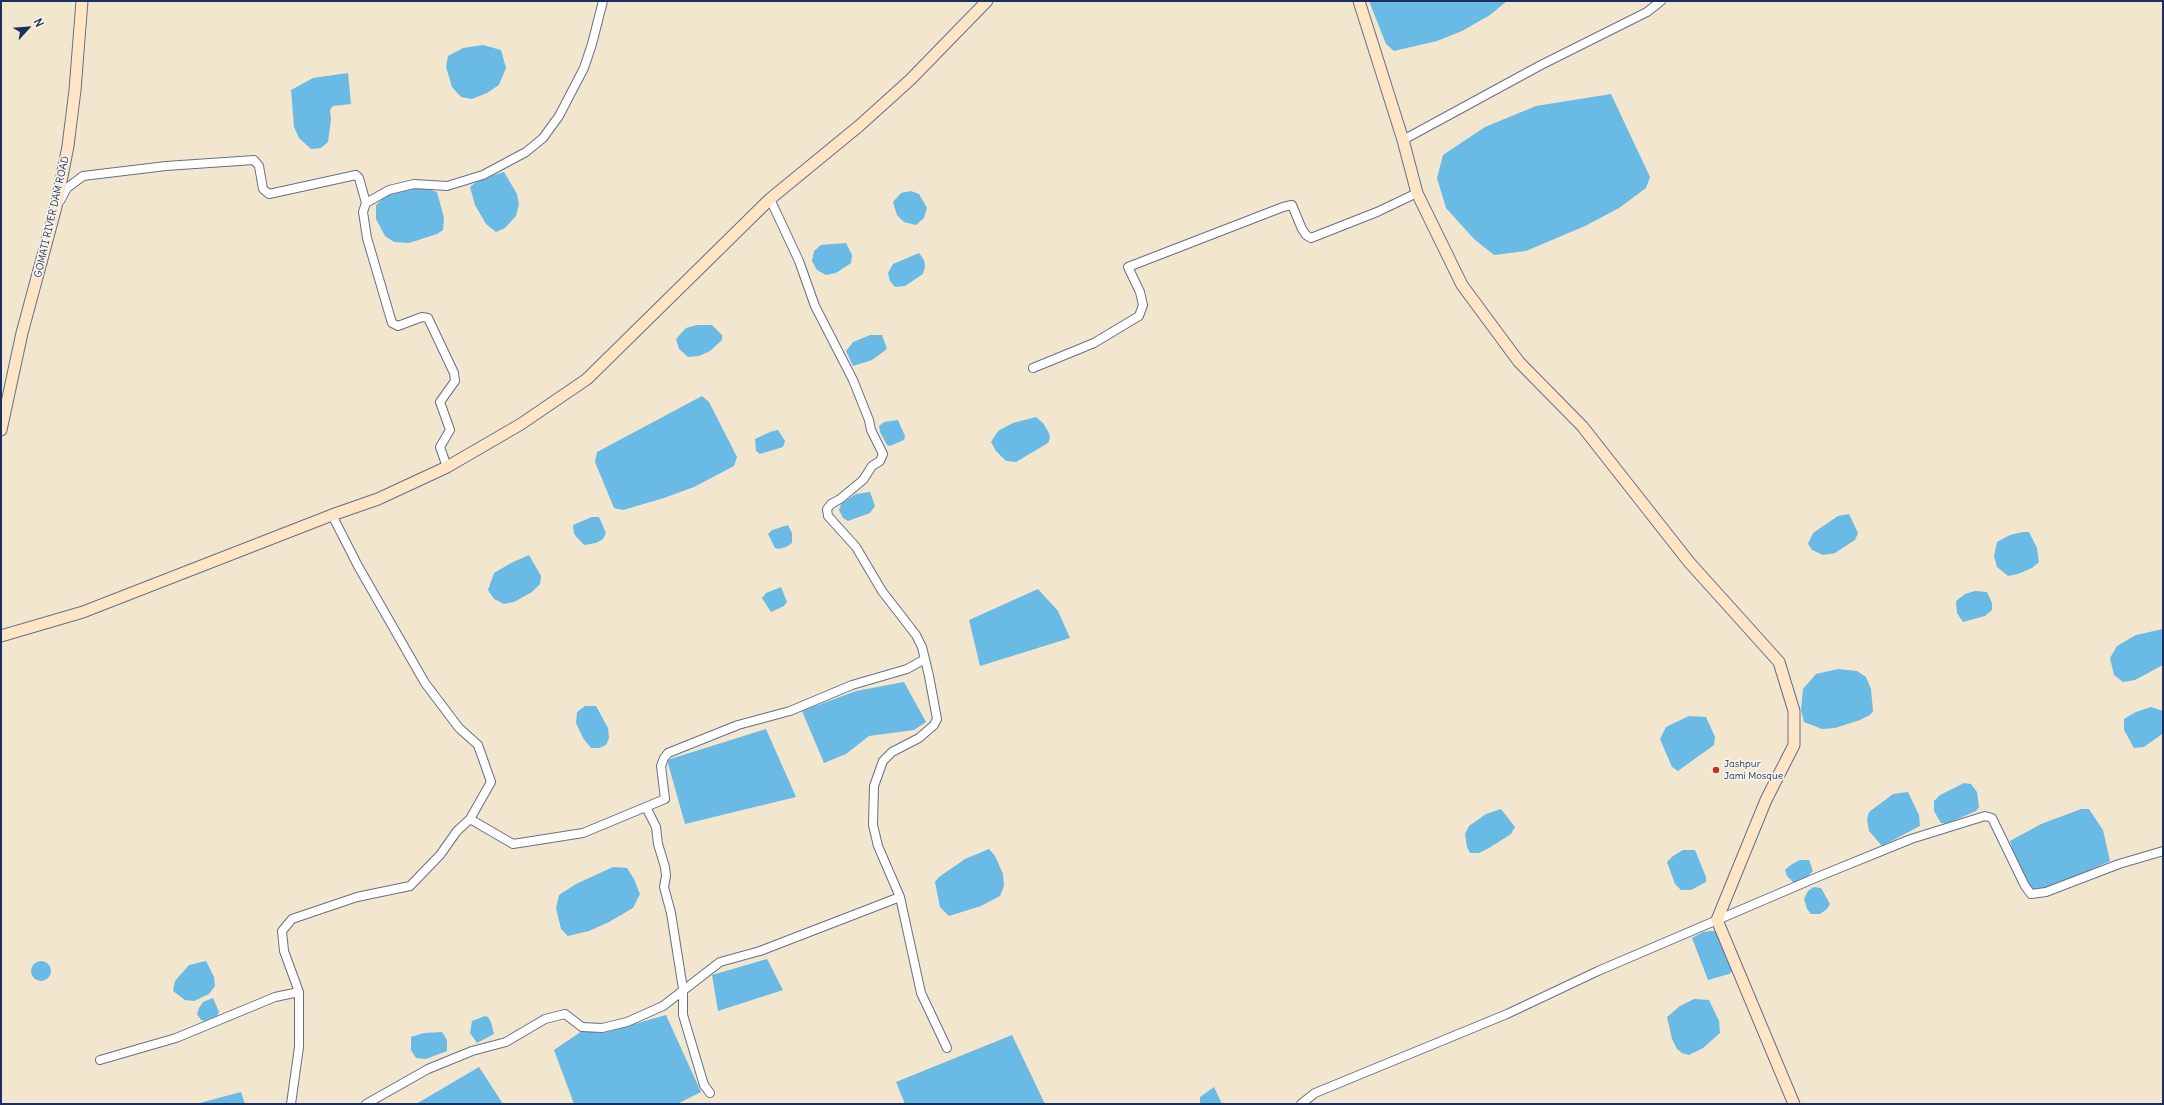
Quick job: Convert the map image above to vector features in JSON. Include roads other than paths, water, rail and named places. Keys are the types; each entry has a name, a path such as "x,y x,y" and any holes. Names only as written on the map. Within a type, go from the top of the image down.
{"street":[{"name":"GOMATI RIVER DAM ROAD","path":"1,430 20,340 56,207 68,146 76,90 82,1"},
{"path":"366,203 390,190 414,184 447,186 483,175 526,152 543,138 558,116 584,68 603,1"},
{"path":"1,636 83,612 332,514 378,498 447,467 521,424 587,379 770,199 859,126 910,80 986,1"},
{"path":"1359,1 1417,193 1462,285 1519,362 1582,426 1689,562 1779,662 1794,711 1794,745 1766,800 1717,920 1794,1104"},
{"path":"1402,140 1541,65 1647,12 1661,1"},
{"path":"56,207 67,188 83,176 166,166 254,160 259,166 263,189 269,194 356,175 359,178 366,203 363,212 367,238 392,323 398,326 422,316 428,318 454,373 455,381 440,402 450,430 440,447 447,467"},
{"path":"1033,368 1094,343 1139,316 1143,305 1140,292 1128,266 1283,206 1292,205 1302,230 1311,238 1376,212 1417,193"},
{"path":"770,199 799,261 815,306 853,380 869,420 871,430 883,454 880,461 872,466 863,480 840,499 831,504 827,509 828,516 856,547 882,591 903,615 916,635 925,659 937,719 934,725 919,738 892,752 884,761 874,786 872,825 878,846 900,896 922,992 947,1048"},
{"path":"291,1104 299,1047 299,992 284,950 282,931 292,919 357,897 410,886 440,855 457,831 470,819 491,782 478,745 459,728 425,683 358,566 332,514"},
{"path":"470,819 513,844 583,833 666,799 661,766 668,753 738,725 790,711 852,685 907,669 925,659"},
{"path":"646,807 656,827 661,858 665,867 666,876 664,887 671,913 683,989 683,1015 704,1085 710,1093"},
{"path":"1301,1104 1314,1094 1507,1014 1598,971 1717,920 1911,839 1986,816 1992,818 2025,886 2031,894 2046,892 2120,864 2163,851"},
{"path":"366,1104 428,1069 472,1050 506,1042 545,1019 565,1014 571,1021 582,1027 602,1028 627,1022 662,1006 720,962 760,951 900,896"},
{"path":"100,1060 176,1038 275,997 299,992"}],"water":[{"path":"1369,1 1507,1 1490,15 1462,31 1437,41 1394,51 1386,44"},
{"path":"483,45 501,50 506,68 499,85 487,93 472,99 461,97 452,87 446,67 448,56 463,48"},
{"path":"348,73 351,104 333,106 330,110 331,119 328,142 321,148 311,149 299,138 294,127 291,90 313,78"},
{"path":"1611,94 1650,177 1646,188 1619,208 1585,226 1526,251 1494,255 1474,239 1446,208 1437,178 1443,155 1485,127 1536,106"},
{"path":"504,172 517,194 519,204 516,216 505,228 496,232 486,224 475,205 470,187 479,180"},
{"path":"419,186 437,192 444,218 443,230 437,234 409,243 394,242 385,236 376,219 376,205 388,194 400,188"},
{"path":"911,191 919,194 927,208 924,218 916,225 904,222 897,215 893,202 901,193"},
{"path":"846,243 852,255 851,263 836,273 826,275 817,270 812,261 814,251 821,245"},
{"path":"919,253 924,260 925,266 923,274 905,286 895,287 890,281 888,273 893,264"},
{"path":"697,325 712,325 722,335 722,340 710,351 699,356 688,357 679,349 676,339 686,328"},
{"path":"870,335 882,335 887,349 872,360 853,366 846,351 853,342"},
{"path":"702,396 709,402 737,457 734,466 694,487 664,498 623,510 614,508 595,462 597,452"},
{"path":"1036,417 1043,423 1049,433 1050,438 1048,443 1016,462 1006,461 996,451 991,442 998,431 1013,423"},
{"path":"898,420 905,436 904,440 890,446 887,445 880,432 879,426 884,422"},
{"path":"778,430 785,441 783,447 760,454 756,451 755,439"},
{"path":"870,492 875,506 870,513 848,521 843,518 839,510 841,504 856,494"},
{"path":"1849,514 1858,533 1855,540 1835,553 1823,555 1812,550 1808,544 1813,533 1838,516"},
{"path":"592,517 599,517 606,533 603,539 596,543 584,545 574,534 573,525"},
{"path":"788,525 792,533 792,543 786,547 779,549 775,548 768,534 772,530"},
{"path":"2029,532 2037,548 2039,562 2032,568 2018,574 2008,576 1997,567 1994,556 1997,542 2010,535"},
{"path":"529,555 541,576 540,584 532,592 514,602 504,604 494,599 488,590 494,573"},
{"path":"781,587 787,602 784,606 771,612 762,598 766,593"},
{"path":"1038,589 1058,611 1070,638 980,666 969,620"},
{"path":"1975,591 1987,592 1992,603 1992,610 1985,616 1963,622 1957,613 1956,601 1965,594"},
{"path":"2163,629 2163,665 2135,680 2123,682 2114,675 2110,658 2117,646 2136,635"},
{"path":"1838,669 1857,671 1866,677 1871,689 1873,711 1870,715 1860,720 1835,728 1822,729 1804,722 1801,710 1803,689 1816,674"},
{"path":"904,682 926,722 914,730 869,736 846,754 824,763 802,711 856,691"},
{"path":"585,706 596,706 608,728 609,738 606,745 599,748 591,748 583,738 576,723 577,712"},
{"path":"2151,707 2163,711 2162,734 2144,747 2134,748 2124,730 2124,719 2136,712"},
{"path":"1689,716 1706,717 1715,737 1714,745 1678,771 1672,767 1660,739 1666,727"},
{"path":"766,729 796,797 685,824 667,760"},
{"path":"1964,783 1971,784 1977,792 1979,807 1976,811 1948,823 1941,823 1934,811 1934,801 1940,795"},
{"path":"1908,792 1919,815 1920,826 1882,846 1869,831 1867,820 1869,812 1893,794"},
{"path":"1501,809 1515,827 1511,834 1479,853 1470,853 1467,847 1465,834 1469,826 1486,814"},
{"path":"2081,809 2089,809 2103,830 2110,861 2059,884 2032,893 2014,855 2010,841 2041,824"},
{"path":"989,849 995,856 1003,874 1004,886 1000,896 981,906 949,916 940,907 935,882 939,877 965,859"},
{"path":"1683,850 1695,850 1706,877 1706,882 1691,890 1681,890 1675,884 1667,862"},
{"path":"1800,860 1809,860 1813,871 1806,878 1794,883 1787,876 1785,870"},
{"path":"613,867 627,868 634,879 640,894 633,908 609,922 589,931 568,936 561,929 556,908 559,895 576,884"},
{"path":"1814,887 1821,888 1830,904 1827,909 1820,914 1811,914 1807,909 1804,899 1808,891"},
{"path":"1718,931 1734,970 1729,974 1708,980 1692,938 1703,932"},
{"path":"767,959 783,990 718,1011 712,975"},
{"path":"37,961 45,961 51,967 51,975 45,981 37,981 31,975 31,967"},
{"path":"206,961 214,977 215,986 209,994 194,1001 185,1000 173,991 175,981 189,965"},
{"path":"213,998 219,1012 217,1016 204,1021 201,1020 197,1014 199,1008 203,1002"},
{"path":"1694,999 1709,1000 1719,1021 1720,1033 1703,1048 1689,1055 1682,1053 1677,1049 1672,1039 1667,1017 1680,1006"},
{"path":"666,1015 701,1092 677,1104 574,1104 554,1050 582,1031 603,1033"},
{"path":"485,1016 488,1017 491,1022 494,1034 477,1043 470,1033 472,1021"},
{"path":"442,1032 447,1040 447,1051 426,1059 416,1058 411,1050 411,1037 424,1033"},
{"path":"1012,1035 1045,1104 905,1104 896,1082"},
{"path":"479,1067 503,1104 416,1104"},
{"path":"1214,1087 1222,1104 1200,1104 1200,1097"},
{"path":"241,1092 245,1104 196,1104"}],"place":[{"name":"Jashpur Jami Mosque","path":"1716,770"}]}
